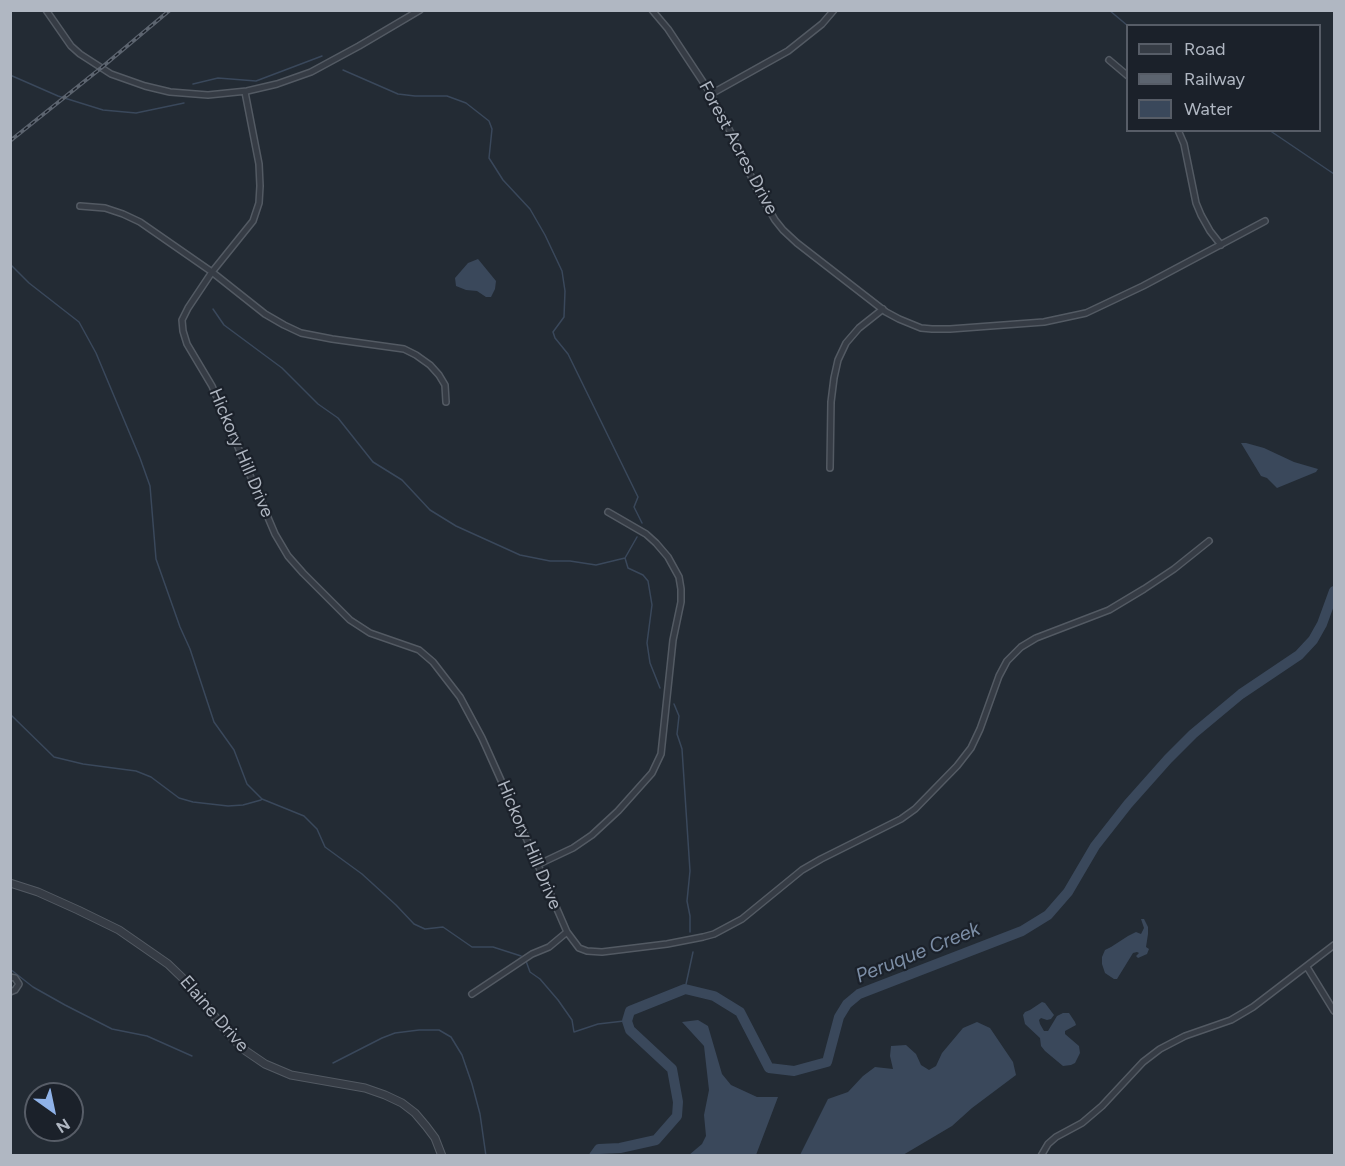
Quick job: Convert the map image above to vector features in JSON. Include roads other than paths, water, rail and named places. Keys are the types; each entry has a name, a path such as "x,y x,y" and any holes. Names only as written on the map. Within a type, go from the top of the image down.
{"street":[{"path":"46,10 71,46 111,74 170,92 208,95 244,92 311,72 420,10"},
{"name":"Forest Acres Drive","path":"652,10 668,29 711,94 757,189 783,230 883,309 921,328 950,329 1044,322 1086,313 1265,222"},
{"path":"711,94 788,51 822,24 834,10"},
{"path":"1109,60 1126,74"},
{"name":"Hickory Hill Drive","path":"244,92 259,164 259,203 253,221 212,272 188,308 182,320 187,344 213,386 275,534 288,556 350,620 370,633 419,650 440,670 460,697 482,738 567,932 579,948 602,952 668,944 703,938 728,928 742,920 802,870 901,819 915,809 957,766 971,748 999,675 1007,661 1021,647 1039,637 1109,610 1160,578 1209,541"},
{"path":"1179,132 1184,144 1196,202 1210,231 1221,245"},
{"path":"80,206 105,208 140,222 212,272 265,314 300,333 404,349 416,355 439,375 445,385 446,402"},
{"path":"830,468 831,402 838,360 846,343 859,328 883,309"},
{"path":"537,865 573,848 592,835 618,811 652,773 661,754 673,640 681,602 679,577 668,557 656,543 646,534 608,512"},
{"name":"Elaine Drive","path":"10,883 38,892 109,925 161,958 195,990 225,1030 243,1049 265,1064 291,1075 365,1088 402,1103 416,1113 435,1138 442,1155"},
{"path":"472,994 532,954 549,947 567,932"},
{"path":"1041,1155 1056,1137 1082,1123 1102,1106 1143,1062 1160,1048 1185,1036 1231,1020 1253,1007 1335,945"},
{"path":"1306,967 1335,1011"},
{"path":"10,977 15,978 19,984 15,990 10,992"}],"water":[{"path":"478,259 496,281 491,297 456,286 455,278 468,263"},
{"path":"1241,443 1264,448 1294,462 1318,469 1316,472 1277,488 1267,478 1261,476"},
{"path":"1141,919 1144,919 1148,927 1146,947 1149,949 1147,954 1138,958 1136,956 1139,953 1133,953 1117,979 1114,979 1105,973 1102,964 1105,950 1136,932 1141,934 1144,928"},
{"path":"1042,1002 1054,1015 1051,1019 1041,1018 1039,1020 1044,1031 1048,1031 1057,1016 1063,1013 1069,1013 1075,1022 1076,1025 1065,1031 1065,1034 1079,1046 1080,1053 1075,1063 1071,1065 1063,1066 1045,1051 1041,1046 1040,1038 1025,1024 1023,1015 1025,1012"},
{"path":"698,1020 708,1026 722,1074 731,1085 757,1097 778,1097 756,1155 689,1155 702,1144 706,1136 704,1115 709,1090 704,1046 682,1022"},
{"path":"977,1022 990,1028 1013,1062 1016,1075 952,1126 903,1155 800,1155 828,1099 848,1092 875,1067 893,1069 890,1056 891,1046 906,1045 916,1054 921,1065 929,1070 936,1066 942,1053 963,1028"}],"waterway":[{"path":"1109,10 1126,24"},
{"path":"193,84 218,78 256,81 322,56"},
{"path":"343,70 398,94 447,96 466,103 489,121 492,129 489,158 503,180 530,209 562,271 565,291 564,317 553,332 555,338 568,354 638,497 634,507 642,523"},
{"path":"10,75 58,96 103,110 136,113 184,103"},
{"path":"1272,132 1334,174"},
{"path":"10,264 29,283 79,322 96,353 150,486 156,559 190,649 214,722 234,750 247,784 262,799 304,816 317,829 325,847 362,874 414,924 425,929 443,927 472,947 493,947 521,956"},
{"path":"213,309 224,325 282,368 318,404 338,418 373,462 402,480 430,510 456,526 520,555 550,561 596,565 625,558 637,537"},
{"path":"625,558 628,568 643,575 648,581 652,605 647,643 650,663 660,688"},
{"name":"Peruque Creek","path":"594,1156 599,1149 620,1148 656,1140 677,1116 678,1102 672,1069 630,1030 627,1021 630,1011 685,989 714,996 740,1012 769,1068 794,1071 827,1062 839,1017 847,1004 859,994 1022,931 1048,915 1068,892 1095,846 1168,759 1193,734 1241,694 1299,655 1313,640 1322,624 1334,591"},
{"path":"674,704 679,716 677,734 682,749 690,871 687,901 690,932"},
{"path":"10,714 54,757 83,764 136,771 151,777 179,798 193,802 228,806 261,800"},
{"path":"685,989 693,952"},
{"path":"526,961 530,972 540,979 572,1020 574,1032 598,1024 624,1021 630,1011"},
{"path":"10,969 33,987 112,1029 147,1036 192,1056"},
{"path":"333,1063 395,1033 439,1030 451,1037 462,1055 472,1084 480,1114 486,1156"}],"railway":[{"path":"10,141 170,10"}]}
